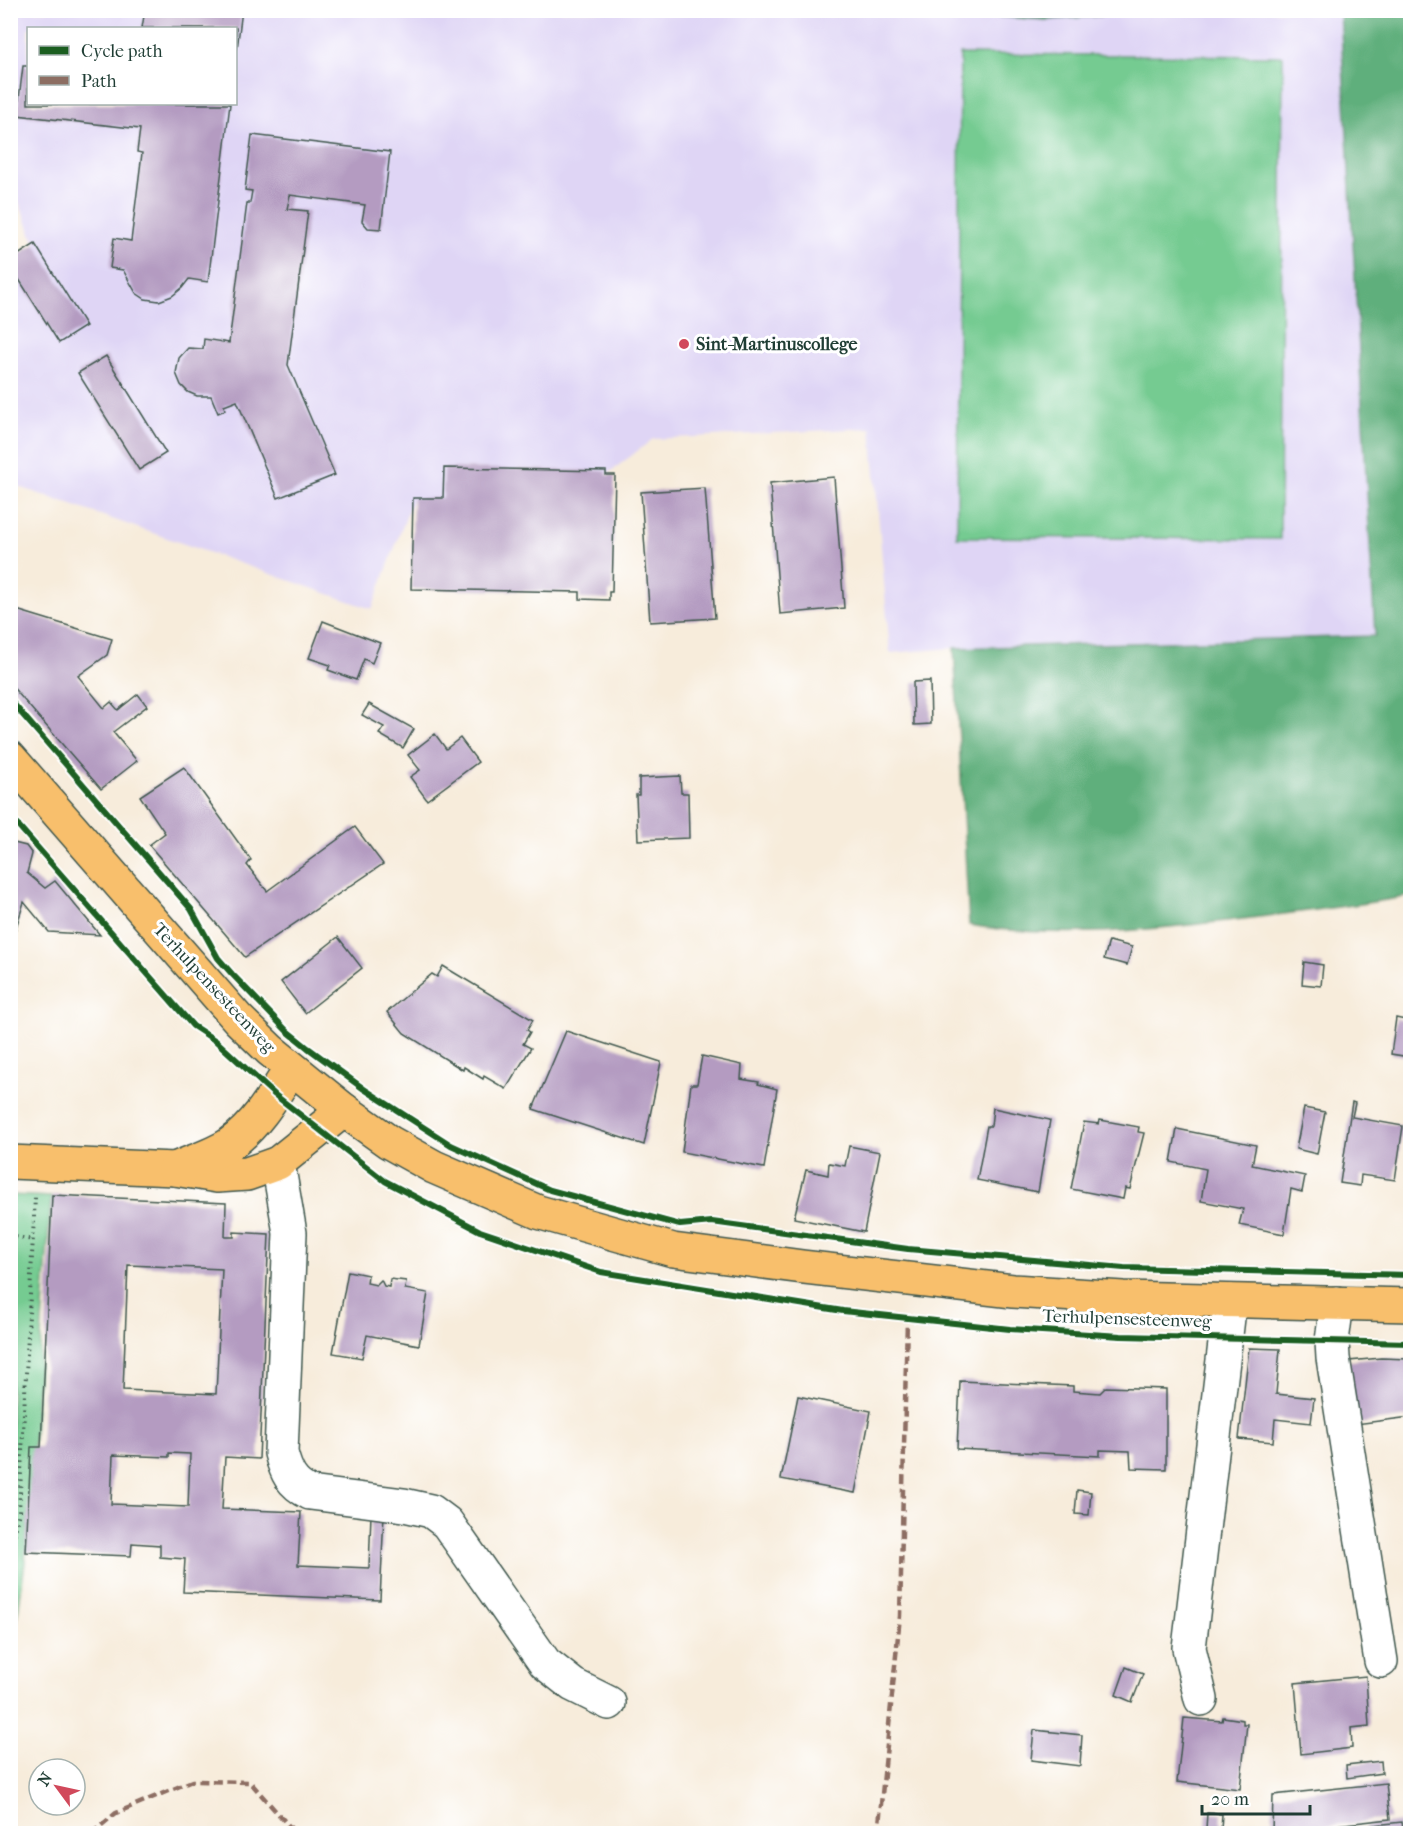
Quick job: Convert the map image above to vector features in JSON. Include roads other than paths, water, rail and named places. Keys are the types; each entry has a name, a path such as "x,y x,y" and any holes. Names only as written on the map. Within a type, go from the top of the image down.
{"main road":[{"name":"Terhulpensesteenweg","path":"10,758 238,1019 291,1068 344,1110 390,1142 434,1167 538,1212 673,1250 1013,1291 1123,1298 1410,1305"},
{"path":"175,1169 229,1145 250,1126 291,1068"},
{"path":"24,1162 175,1169 217,1176 247,1174 278,1162 344,1110"}],"lane":[{"path":"278,1162 290,1233 281,1452 288,1475 300,1488 310,1493 404,1505 430,1511 447,1522 544,1663 573,1685 609,1703"},
{"path":"1201,1699 1189,1648 1230,1301"},
{"path":"1338,1303 1332,1341 1333,1358 1381,1661"}],"place":[{"name":"Sint-Martinuscollege","path":"684,344"}]}
